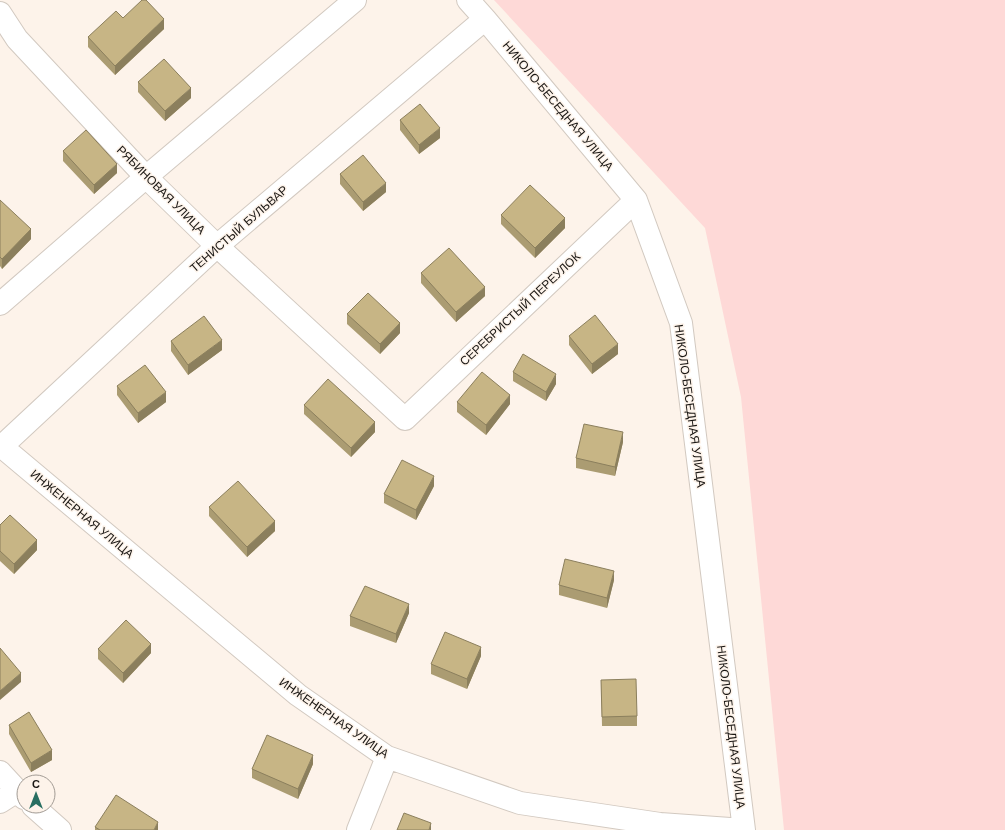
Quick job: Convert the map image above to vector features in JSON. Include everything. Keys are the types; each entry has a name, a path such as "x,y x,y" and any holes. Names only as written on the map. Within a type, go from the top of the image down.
{"street":[{"path":"0,304 146,177 355,0"},
{"name":"НИКОЛО-БЕСЕДНАЯ УЛИЦА","path":"468,0 636,200 680,323 744,830"},
{"name":"РЯБИНОВАЯ УЛИЦА","path":"0,13 17,39 146,177 217,246 405,419"},
{"name":"ТЕНИСТЫЙ БУЛЬВАР","path":"0,446 217,246 485,19"},
{"name":"СЕРЕБРИСТЫЙ ПЕРЕУЛОК","path":"405,419 636,200"},
{"name":"ИНЖЕНЕРНАЯ УЛИЦА","path":"0,446 298,695 387,757 520,803 660,824 744,830"},
{"path":"358,830 387,757"},
{"path":"0,772 14,797"},
{"path":"42,814 60,830"}],"shaded area":[{"path":"494,0 1005,0 1005,830 784,830 741,397 705,228"}],"building":[{"path":"142,0 146,0 164,19 115,66 88,37 116,11 123,18"},
{"path":"164,59 191,88 165,111 138,82"},
{"path":"420,104 440,128 419,145 400,120"},
{"path":"86,130 117,164 94,185 63,151"},
{"path":"363,155 386,183 363,202 340,174"},
{"path":"530,185 565,218 535,248 501,215"},
{"path":"0,200 31,229 2,259 0,257"},
{"path":"449,248 485,287 456,312 421,273"},
{"path":"368,293 400,323 380,344 347,314"},
{"path":"595,315 618,344 592,364 569,336"},
{"path":"204,316 222,340 188,365 171,341"},
{"path":"523,354 556,374 546,392 513,372"},
{"path":"145,365 166,392 138,413 117,386"},
{"path":"482,372 510,395 486,425 457,402"},
{"path":"328,379 375,422 351,448 304,405"},
{"path":"584,424 623,432 615,467 576,458"},
{"path":"402,460 434,476 416,510 384,494"},
{"path":"238,481 275,521 247,547 209,507"},
{"path":"10,515 37,540 14,564 0,551 0,525"},
{"path":"565,559 614,571 607,598 559,585"},
{"path":"365,586 409,604 396,634 350,616"},
{"path":"126,620 151,644 123,673 98,649"},
{"path":"445,632 481,647 467,679 431,664"},
{"path":"0,648 21,673 0,691"},
{"path":"636,679 637,716 602,717 601,680"},
{"path":"29,712 52,750 31,763 9,725"},
{"path":"267,735 313,755 298,789 252,769"},
{"path":"116,795 158,822 154,830 100,830 95,827"},
{"path":"404,813 431,823 429,830 397,830"}]}
